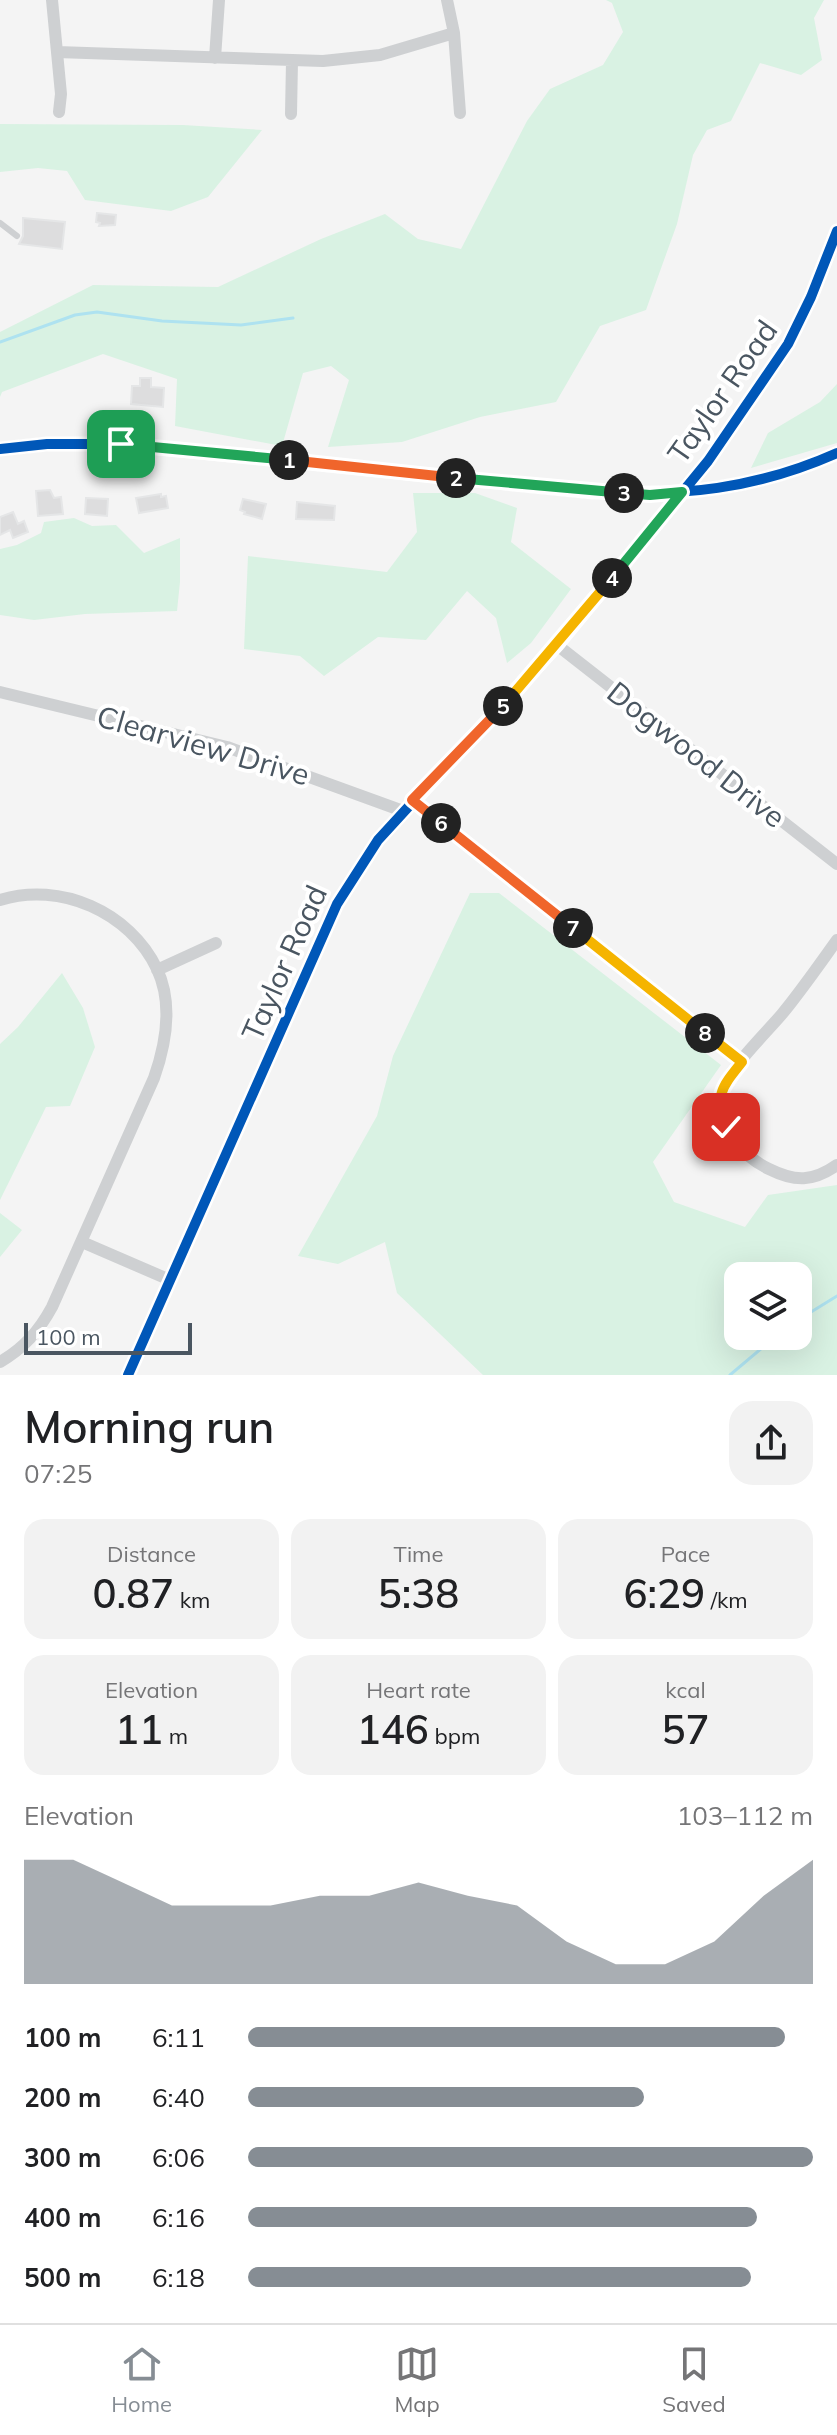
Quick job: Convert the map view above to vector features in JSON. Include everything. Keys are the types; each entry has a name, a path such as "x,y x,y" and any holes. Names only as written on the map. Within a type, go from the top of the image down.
{"street":[{"path":"52,0 61,94 59,112"},
{"path":"215,58 219,0"},
{"path":"447,0 454,33 460,113"},
{"path":"57,52 292,61 353,60 454,33"},
{"path":"291,114 292,61"},
{"name":"Taylor Road","path":"128,1375 337,904 363,859 412,800 481,731 557,645 746,408 788,344 811,297 837,231"},
{"path":"0,449 47,444 121,444 593,492 650,495 751,482 837,453"},
{"name":"Dogwood Drive","path":"557,645 837,864"},
{"name":"Clearview Drive","path":"0,692 227,747 403,811"},
{"path":"412,800 742,1062"},
{"path":"0,900 39,894 87,903 115,919 128,930 157,970 166,1013 160,1060 82,1242 43,1323 25,1344 0,1362"},
{"path":"837,940 722,1089 719,1101 726,1127 743,1152 762,1166 797,1180 817,1177 837,1165"},
{"path":"157,970 216,943"},
{"path":"82,1242 170,1280"}],"lane":[{"path":"0,223 17,236"}],"green space":[{"path":"606,0 824,0 814,18 822,60 801,75 760,63 731,121 707,130 693,155 677,224 646,310 600,326 556,402 480,417 402,442 328,447 349,380 331,366 303,373 282,446 175,426 177,379 103,354 2,392 0,397 0,332 93,285 218,287 321,239 385,214 418,239 461,249 527,121 550,89 603,65 623,32 612,3"},
{"path":"0,124 183,125 262,130 208,197 171,211 85,200 67,171 38,168 0,172"},
{"path":"837,384 837,443 751,468 768,433 820,402"},
{"path":"413,493 475,493 517,508 511,542 571,589 531,643 507,663 496,618 467,591 426,640 378,637 324,676 300,656 244,649 248,556 387,572 417,532"},
{"path":"74,518 92,526 116,525 144,553 180,538 177,611 85,614 34,620 0,615 0,549 17,545 41,533 44,522"},
{"path":"470,893 499,893 721,1065 653,1162 674,1202 745,1227 768,1195 837,1185 837,1375 483,1375 397,1293 385,1242 338,1264 298,1256 377,1116 393,1056"},
{"path":"62,973 83,1008 95,1047 70,1106 46,1107 0,1200 0,1044"},
{"path":"0,1213 22,1230 0,1257"}],"building":[{"path":"97,213 116,215 115,225 99,226"},
{"path":"23,218 65,222 62,249 19,244 23,236"},
{"path":"140,378 151,378 151,387 164,388 163,407 131,404 132,386 140,386"},
{"path":"50,490 54,498 61,497 63,514 38,516 36,491"},
{"path":"161,494 161,497 166,496 168,508 139,513 136,498"},
{"path":"86,498 108,499 107,516 85,514"},
{"path":"243,499 266,504 262,519 240,510"},
{"path":"297,502 335,506 334,520 296,519"},
{"path":"13,512 18,524 24,521 28,532 13,538 10,530 0,535 0,517"}],"waterway":[{"path":"0,342 75,315 97,312 162,321 241,325 293,318"},
{"path":"812,1311 837,1296"},
{"path":"730,1375 759,1350"}],"cycle path":[{"path":"128,1375 337,904 378,840 557,645 708,461 788,344 811,297 837,231"},
{"path":"0,449 47,444 121,444 625,493 718,488 777,475 837,453"}],"route":[{"path":"121,444 593,492 650,495 682,492 557,645 481,731 412,800 742,1062 720,1094 719,1106 726,1127"}]}
